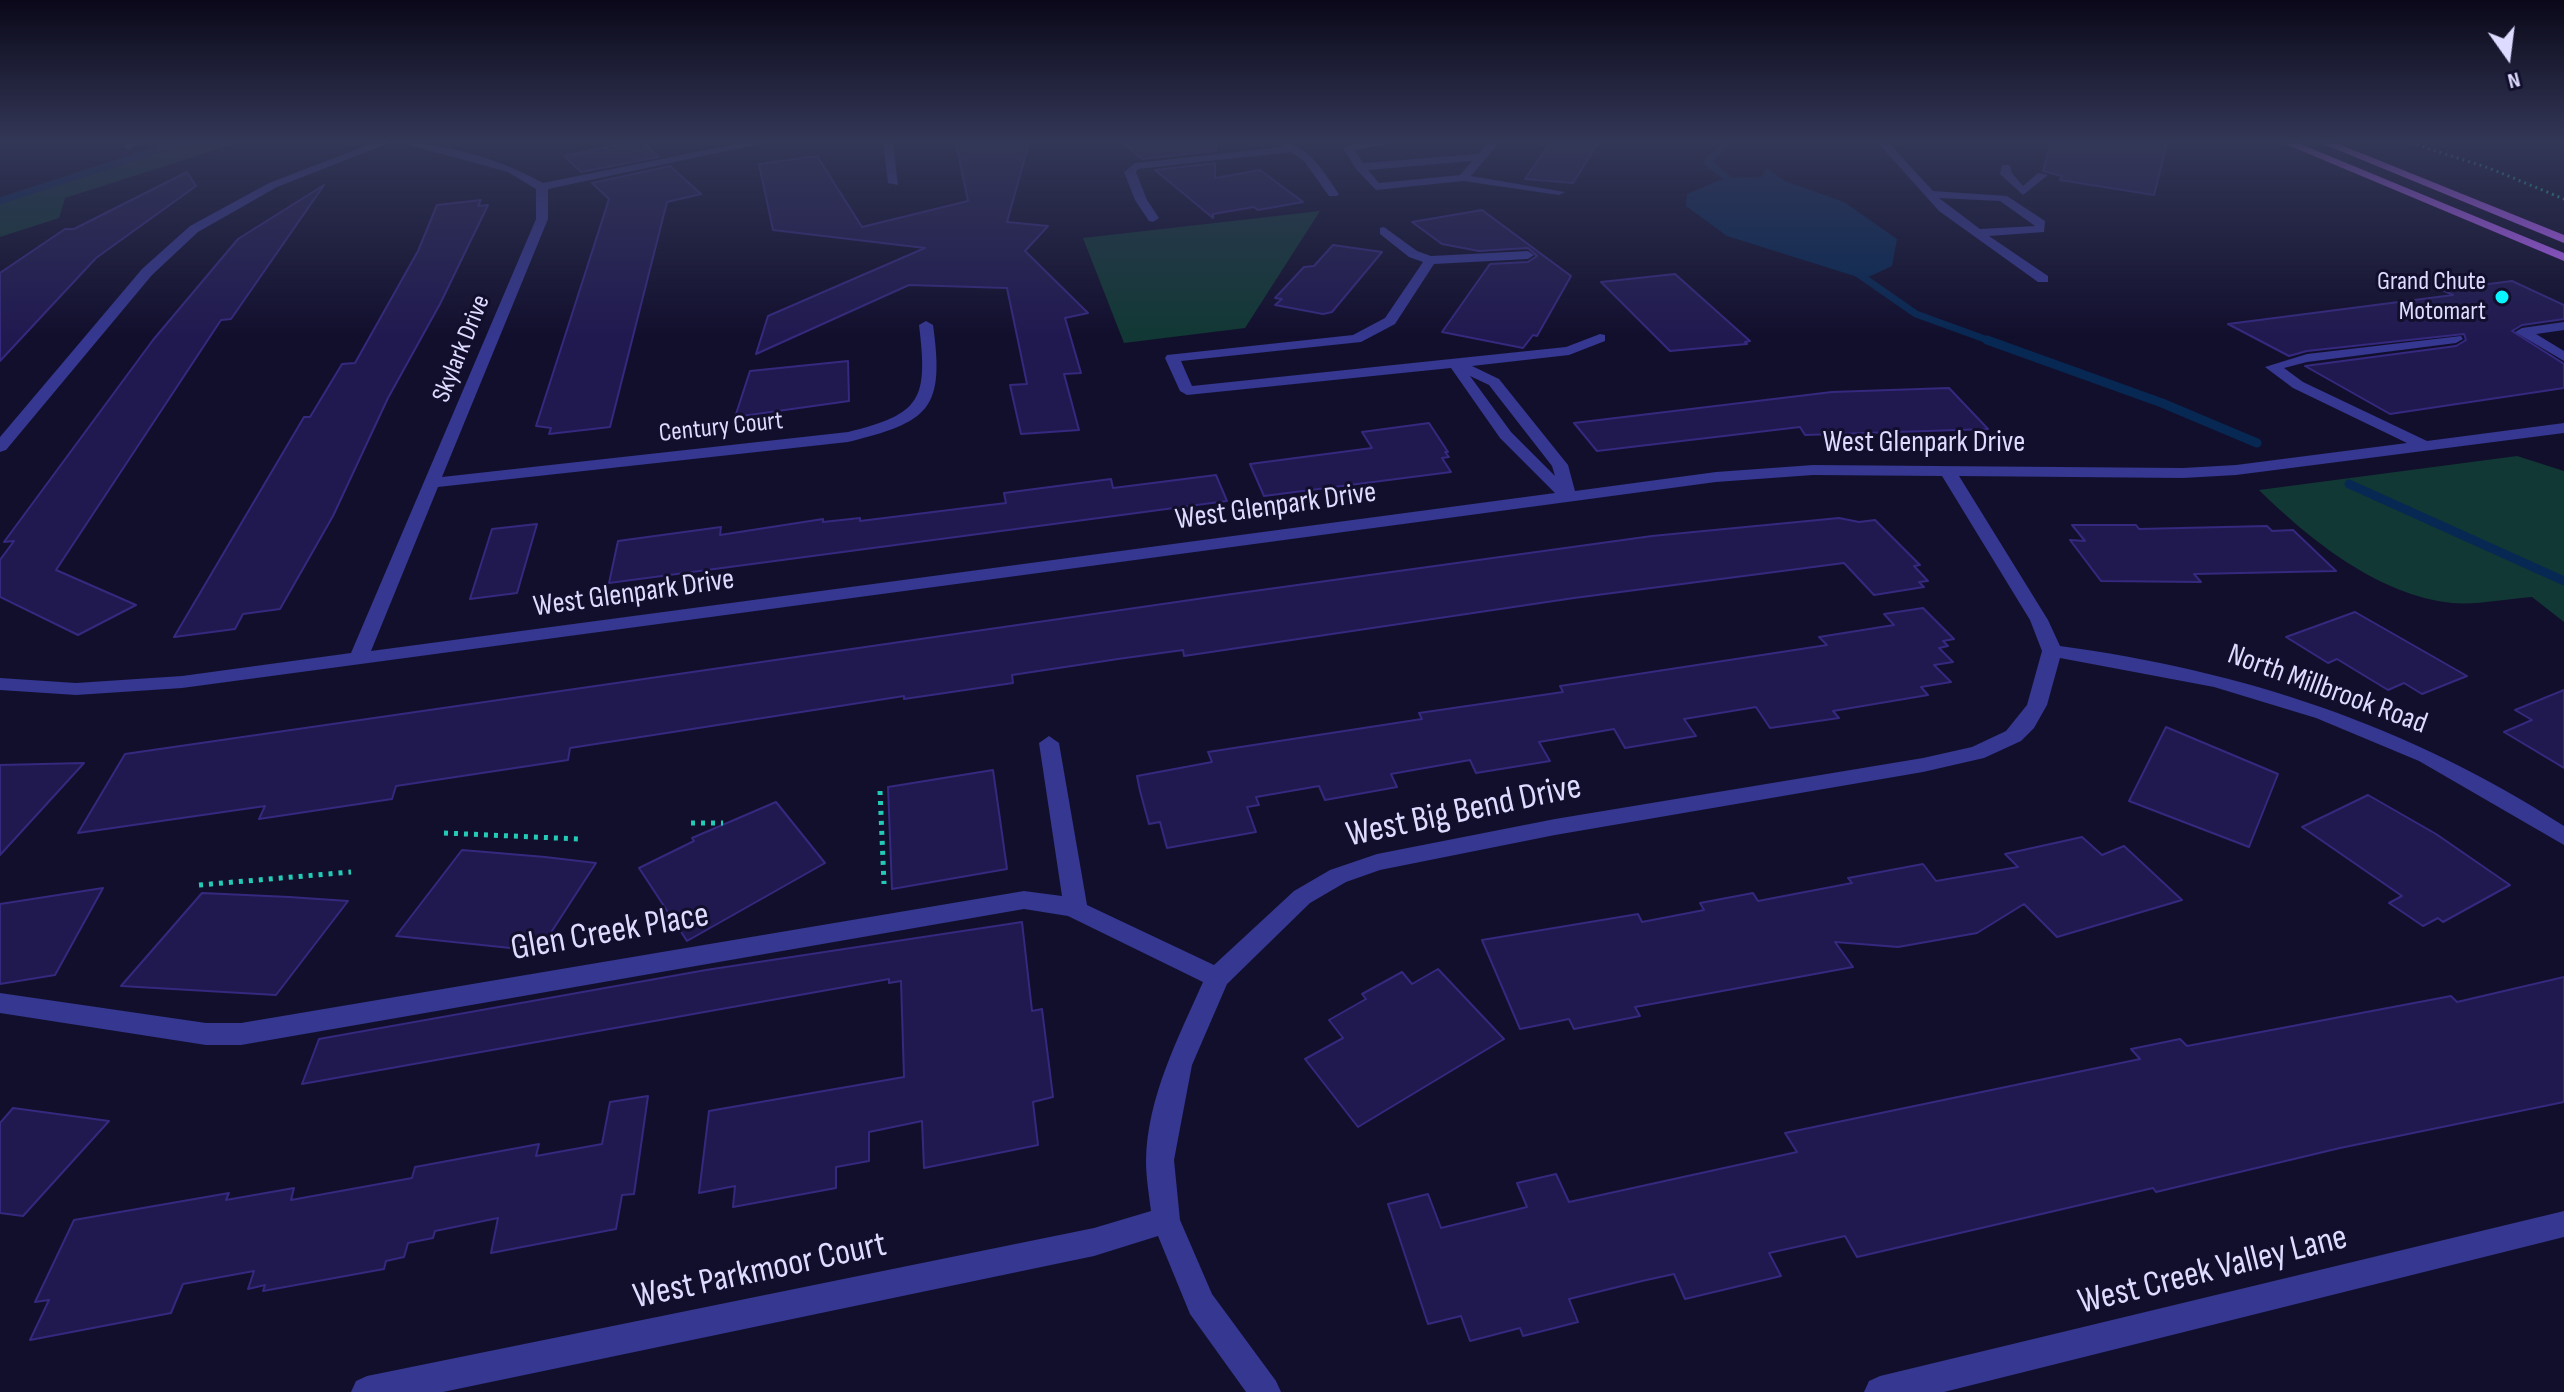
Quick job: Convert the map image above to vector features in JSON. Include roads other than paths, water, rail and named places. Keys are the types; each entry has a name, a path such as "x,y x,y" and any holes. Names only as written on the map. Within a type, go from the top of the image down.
{"main road":[{"path":"2445,208 2564,257"},
{"path":"2487,208 2564,239"}],"street":[{"path":"0,447 147,272 194,229 232,208"},
{"name":"Skylark Drive","path":"358,659 542,219 543,208"},
{"path":"1147,208 1153,218"},
{"path":"1945,208 2043,279"},
{"path":"1976,233 2040,229 2041,224 2018,208"},
{"path":"1384,231 1413,254 1430,260 1528,255"},
{"path":"1430,260 1390,321 1356,339 1172,358 1187,391 1569,351 1600,338"},
{"name":"Century Court","path":"433,483 880,431 904,422 926,401 930,389 926,325"},
{"path":"2564,326 2522,332 2564,357"},
{"path":"2425,446 2298,385 2272,367 2307,358 2456,339"},
{"path":"1455,363 1467,385 1532,467 1568,496"},
{"path":"1455,363 1494,382 1560,465 1568,496"},
{"name":"West Glenpark Drive","path":"0,684 121,688 358,659 1568,496 1765,473 1947,470 2183,473 2282,465 2564,428"},
{"path":"1947,470 2039,620 2052,651"},
{"name":"North Millbrook Road","path":"2052,651 2176,671 2293,703 2406,747 2476,782 2564,837"},
{"name":"West Big Bend Drive","path":"1265,1392 1201,1304 1166,1220 1160,1160 1179,1065 1217,978 1302,897 1338,876 1377,862 1540,829 1923,765 1998,747 2023,728 2041,703 2052,651"},
{"path":"1049,743 1076,910"},
{"name":"Glen Creek Place","path":"0,1003 206,1034 241,1034 991,903 1024,900 1060,904 1076,910 1217,978"},
{"name":"West Parkmoor Court","path":"367,1392 1094,1242 1166,1220"},
{"name":"West Creek Valley Lane","path":"1880,1392 2564,1224"}],"water":[{"path":"1689,208 1853,208 1897,239 1892,266 1864,279 1727,236"}],"waterway":[{"path":"1854,271 1916,314 1993,342"},
{"path":"1987,340 2162,403 2257,443"},
{"path":"2349,484 2564,581"}],"place":[{"name":"Grand Chute Motomart","path":"2502,297"}]}
